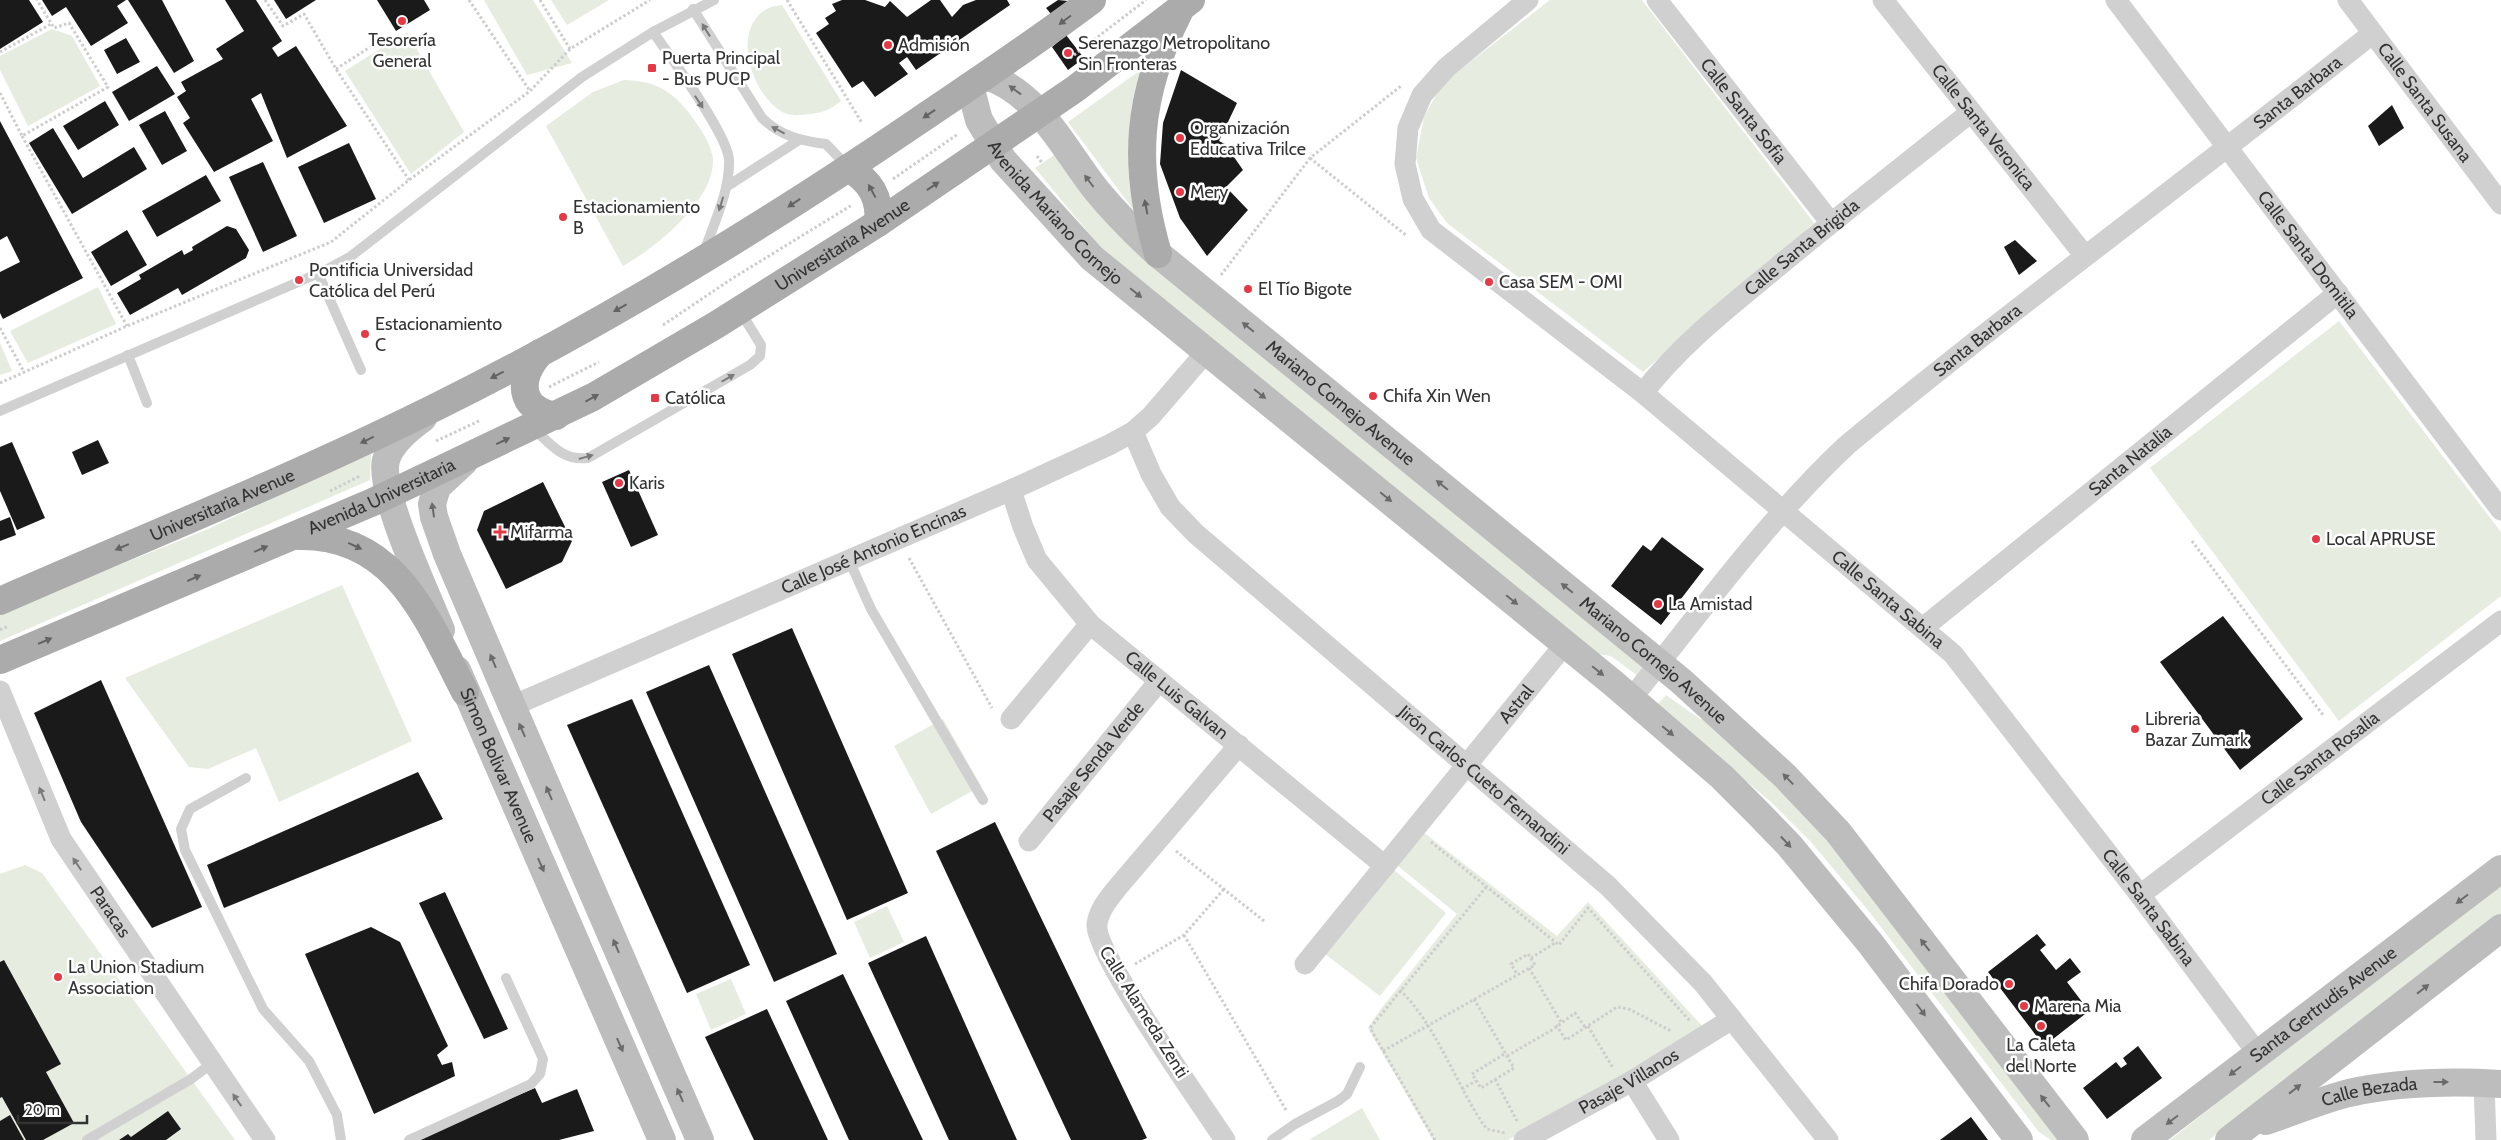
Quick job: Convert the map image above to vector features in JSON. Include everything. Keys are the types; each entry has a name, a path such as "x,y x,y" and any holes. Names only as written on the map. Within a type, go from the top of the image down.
{"main road":[{"path":"443,404 540,353 700,262 848,168 978,81 1092,0"},
{"path":"1158,254 1143,191 1143,127 1148,95 1156,65 1186,4"},
{"name":"Universitaria Avenue","path":"473,455 544,422 601,392 739,310 878,223 1075,89 1186,4"},
{"path":"978,81 1014,89 1039,113 1115,213 1158,254"},
{"name":"Avenida Mariano Cornejo","path":"978,81 979,120 993,145 1043,207 1092,258 1207,351"},
{"path":"848,168 858,174 874,192 879,212 878,223"},
{"name":"Mariano Cornejo Avenue","path":"1158,254 1659,663 1710,706 1786,776 1838,832 2075,1140"},
{"path":"1207,351 1565,644 1722,777 1789,845 1870,944 2020,1140"},
{"path":"540,353 525,374 525,393 538,409 544,422"},
{"name":"Universitaria Avenue","path":"0,601 338,454 443,404"},
{"name":"Simon Bolivar Avenue","path":"443,404 415,424 392,448 385,470 389,494 465,692 662,1140"},
{"name":"Simon Bolivar Avenue","path":"473,455 451,472 437,487 433,495 432,510 447,554 700,1140"},
{"name":"Avenida Universitaria","path":"290,536 389,494 473,455"},
{"path":"0,660 290,536 321,537 345,541 369,553 386,567 415,601 465,692"},
{"path":"499,771 533,755"},
{"name":"Santa Gertrudis Avenue","path":"2146,1140 2501,869"},
{"path":"2236,1135 2501,928"},
{"path":"606,1013 638,998"},
{"name":"Calle Bezada","path":"2236,1135 2348,1093 2392,1085 2428,1082 2493,1084"}],"street":[{"path":"1431,230 1412,198 1405,164 1408,128 1422,95 1446,68 1528,0"},
{"name":"Calle Santa Sofia","path":"1657,0 1831,223"},
{"name":"Calle Santa Veronica","path":"1883,0 2085,256"},
{"name":"Calle Santa Domitila","path":"2116,0 2501,510"},
{"name":"Calle Santa Susana","path":"2348,0 2494,180 2501,204"},
{"name":"Santa Barbara","path":"1631,699 1784,510 1814,476 1847,445 2085,256 2228,148 2373,33"},
{"name":"Calle Santa Brigida","path":"1643,393 1665,365 1694,336 1831,223 1971,112"},
{"name":"Calle Santa Sabina","path":"1431,230 1643,393 1924,627 1953,654 1973,677 2140,895 2258,1054"},
{"name":"Santa Natalia","path":"1924,627 2338,293"},
{"name":"Calle José Antonio Encinas","path":"512,706 1011,490 1133,432 1164,401 1207,351"},
{"name":"Jirón Carlos Cueto Fernandini","path":"1133,432 1151,474 1170,507 1195,533 1608,886 1703,983 1828,1140"},
{"name":"Calle Luis Galvan","path":"1011,490 1023,527 1037,560 1090,624 1385,866"},
{"name":"Calle Santa Rosalia","path":"2140,895 2501,621"},
{"path":"1011,719 1090,624"},
{"name":"Astral","path":"1306,964 1565,644"},
{"name":"Pasaje Senda Verde","path":"1029,841 1159,681"},
{"name":"Paracas","path":"0,692 61,839 211,1064 265,1140"},
{"name":"Calle Alameda Zenti","path":"1225,1140 1118,975 1101,944 1097,925 1105,904 1239,745"},
{"name":"Pasaje Villanos","path":"1517,1135 1732,1019"},
{"path":"1624,1078 1669,1140"},
{"path":"2486,1140 2493,1084"}],"lane":[{"path":"0,411 318,273 350,256 376,238 578,80 653,32 693,9 714,0"},
{"path":"693,9 762,118 774,129 799,140 826,144 848,168"},
{"path":"653,32 720,135 729,158 726,187 700,262"},
{"path":"726,187 799,140"},
{"path":"318,273 361,370"},
{"path":"544,422 561,452 573,460 588,458 750,365 760,356 761,345 739,310"},
{"path":"128,355 147,403"},
{"path":"849,560 871,609 983,800"},
{"path":"246,778 190,809 181,829 185,850 263,1009 309,1061 337,1115 341,1140"},
{"path":"409,1140 531,1084 540,1074 542,1059 506,978"},
{"path":"87,1140 191,1079 211,1064"},
{"path":"1272,1140 1295,1124 1338,1102 1347,1094 1360,1067"}],"path":[{"path":"22,136 108,87 69,24 54,28 36,0"},
{"path":"265,0 283,26 304,14 336,69 409,180"},
{"path":"469,0 530,91"},
{"path":"540,0 570,49"},
{"path":"0,383 127,326 331,242 409,180 530,91 570,49 650,0"},
{"path":"787,0 862,123"},
{"path":"1070,58 1146,0"},
{"path":"0,52 51,24"},
{"path":"336,69 381,40"},
{"path":"1206,293 1310,158 1406,82"},
{"path":"0,93 127,326"},
{"path":"1310,158 1418,244 1431,230"},
{"path":"0,328 24,372"},
{"path":"898,539 988,703 999,715 1011,719"},
{"path":"2192,541 2323,715"},
{"path":"1415,829 1559,946 1588,908 1693,1023"},
{"path":"1160,838 1264,921"},
{"path":"1435,1140 1370,1028 1487,886"},
{"path":"1118,975 1184,935 1224,889"},
{"path":"1184,935 1295,1124"},
{"path":"1531,958 1555,943"},
{"path":"1383,1051 1535,965 1528,954 1511,964 1517,974"},
{"path":"1529,968 1561,1022"},
{"path":"1400,990 1410,1000 1487,1129 1517,1135 1495,1079"},
{"path":"1474,999 1507,1054 1514,1068 1481,1088 1472,1074 1507,1054 1552,1030 1556,1025 1575,1013 1587,1026 1624,1078"},
{"path":"1556,1025 1566,1040 1617,1007 1628,1009 1677,1034"},
{"path":"1462,1089 1476,1081"}],"shaded area":[{"path":"484,0 533,0 572,63 527,75"},
{"path":"551,0 609,0 567,25"},
{"path":"1550,0 1642,0 1814,223 1643,372 1447,223 1429,198 1416,158 1424,117 1443,83"},
{"path":"782,5 841,101 827,110 804,115 787,114 775,107 764,95 756,80 750,64 749,32 756,19 767,9"},
{"path":"52,29 72,36 100,86 28,126 0,70 0,56"},
{"path":"407,32 464,132 411,174 345,71"},
{"path":"1145,67 1141,220 1068,122"},
{"path":"624,80 653,85 668,92 675,98 689,113 704,135 713,160 711,176 693,207 680,222 651,248 623,266 546,126 593,92"},
{"path":"1056,154 1644,667 1638,676 1611,656 1593,653 1105,253 1035,168"},
{"path":"98,287 116,324 28,363 10,331"},
{"path":"2339,321 2501,532 2501,596 2339,721 2150,468"},
{"path":"0,343 12,371 0,375"},
{"path":"371,452 370,480 0,641 0,613 206,530"},
{"path":"342,585 412,741 279,802 256,748 208,769 189,767 125,678"},
{"path":"1666,695 1700,719 1711,720 1781,780 2070,1140 2051,1140 2039,1132 1867,909 1811,842 1770,801 1658,708 1657,705"},
{"path":"943,719 981,786 931,814 894,746"},
{"path":"1423,832 1557,936 1588,902 1705,1029 1508,1140 1433,1140 1368,1028 1380,1010 1457,914 1398,866"},
{"name":"La Union Stadium Association","path":"25,865 42,873 235,1140 0,1140 0,874"},
{"path":"1394,870 1446,913 1380,996 1325,954"},
{"path":"2501,879 2501,915 2209,1140 2170,1140"},
{"path":"887,906 904,942 870,958 854,922"},
{"path":"731,979 746,1014 711,1030 696,994"},
{"path":"1362,1108 1380,1140 1309,1140"}],"building":[{"path":"0,0 29,0 43,22 0,49"},
{"path":"42,0 126,0 117,6 128,23 91,46 66,7 52,16"},
{"path":"128,0 162,0 194,61 174,73"},
{"path":"225,0 256,0 282,41 272,48 278,57 296,46 347,126 287,158 261,93 251,99 273,141 214,172 183,123 190,118 177,97 186,91 181,82 223,59 216,49 244,31"},
{"path":"274,0 316,0 286,19"},
{"name":"Tesorería General","path":"377,0 424,0 430,10 396,31"},
{"name":"Admisión","path":"842,0 865,0 885,7 890,1 907,17 931,0 940,0 952,17 963,5 976,0 1007,0 1010,5 916,70 907,57 899,63 908,74 875,97 863,81 852,88 816,33 829,24 825,18 836,11 832,4"},
{"path":"1058,0 1068,1 1051,14 1046,8"},
{"name":"Serenazgo Metropolitano Sin Fronteras","path":"1066,35 1084,58 1068,70 1052,47"},
{"path":"126,38 140,62 117,74 104,50"},
{"path":"157,66 175,94 129,121 112,92"},
{"path":"1181,70 1237,103 1219,141 1225,144 1243,170 1226,187 1248,210 1207,256 1180,218 1160,164 1163,123"},
{"path":"105,101 119,125 78,150 63,126"},
{"path":"2392,105 2404,128 2379,146 2368,126"},
{"path":"165,111 187,151 162,165 139,125"},
{"path":"0,121 83,278 3,319 0,313 0,272 20,262 7,236 0,240"},
{"path":"53,128 83,178 134,147 147,169 72,214 29,143"},
{"path":"349,143 376,199 324,223 298,167"},
{"path":"263,162 297,236 263,252 229,177"},
{"path":"206,175 221,201 157,237 142,211"},
{"path":"227,226 236,229 249,250 246,258 182,295 178,288 130,315 117,293 141,279 139,275 182,250 184,255 193,250 192,247"},
{"path":"127,230 147,265 111,286 91,252"},
{"path":"2015,240 2037,261 2019,275 2004,247"},
{"path":"98,440 109,463 82,475 72,452"},
{"path":"12,442 45,518 17,530 0,491 0,447"},
{"path":"629,470 658,535 631,547 602,482"},
{"path":"543,482 572,541 562,562 506,589 477,530 484,511"},
{"path":"10,517 16,535 0,541 0,521"},
{"path":"1662,537 1704,569 1661,625 1611,586 1643,545 1651,551"},
{"path":"2223,616 2303,719 2240,770 2160,662"},
{"path":"792,628 908,893 847,920 732,654"},
{"path":"709,665 837,954 774,982 646,692"},
{"path":"101,680 202,907 152,928 81,822 34,713"},
{"path":"632,699 750,965 687,993 567,725"},
{"path":"418,772 443,819 224,908 207,865"},
{"path":"995,822 1147,1138 1142,1140 1071,1140 936,851"},
{"path":"445,892 508,1029 484,1039 419,903"},
{"path":"371,927 400,942 448,1046 437,1055 442,1065 452,1062 455,1076 374,1114 305,954"},
{"path":"2037,934 2046,945 2040,950 2056,970 2070,958 2081,972 2067,982 2089,1011 2044,1046 1988,972"},
{"path":"926,936 1017,1140 949,1140 868,963"},
{"path":"4,960 61,1064 46,1072 74,1123 43,1140 26,1140 2,1097 0,1098 0,962"},
{"path":"843,974 923,1140 849,1140 786,1001"},
{"path":"767,1009 828,1140 754,1140 705,1037"},
{"path":"2138,1046 2162,1078 2107,1119 2083,1088 2116,1062 2121,1068 2127,1064 2123,1058"},
{"path":"535,1088 542,1103 577,1089 594,1131 559,1140 416,1140"},
{"path":"168,1111 181,1129 166,1140 119,1140 128,1134 131,1137"},
{"path":"10,1115 24,1140 0,1140 0,1121"},
{"path":"1971,1117 1988,1140 1940,1140"}],"place":[{"name":"Tesorería General","path":"402,21"},
{"name":"Admisión","path":"888,45"},
{"name":"Serenazgo Metropolitano Sin Fronteras","path":"1068,53"},
{"name":"Puerta Principal - Bus PUCP","path":"652,68"},
{"name":"Organización Educativa Trilce","path":"1180,138"},
{"name":"Mery","path":"1180,192"},
{"name":"Estacionamiento B","path":"563,217"},
{"name":"Pontificia Universidad Católica del Perú","path":"299,280"},
{"name":"Casa SEM - OMI","path":"1489,282"},
{"name":"El Tío Bigote","path":"1248,289"},
{"name":"Estacionamiento C","path":"365,334"},
{"name":"Chifa Xin Wen","path":"1373,396"},
{"name":"Católica","path":"655,398"},
{"name":"Karis","path":"619,483"},
{"name":"Mifarma","path":"500,532"},
{"name":"Local APRUSE","path":"2316,539"},
{"name":"La Amistad","path":"1658,604"},
{"name":"Libreria Bazar Zumark","path":"2135,729"},
{"name":"La Union Stadium Association","path":"58,977"},
{"name":"Chifa Dorado","path":"2009,984"},
{"name":"Marena Mia","path":"2024,1006"},
{"name":"La Caleta del Norte","path":"2041,1026"}]}
